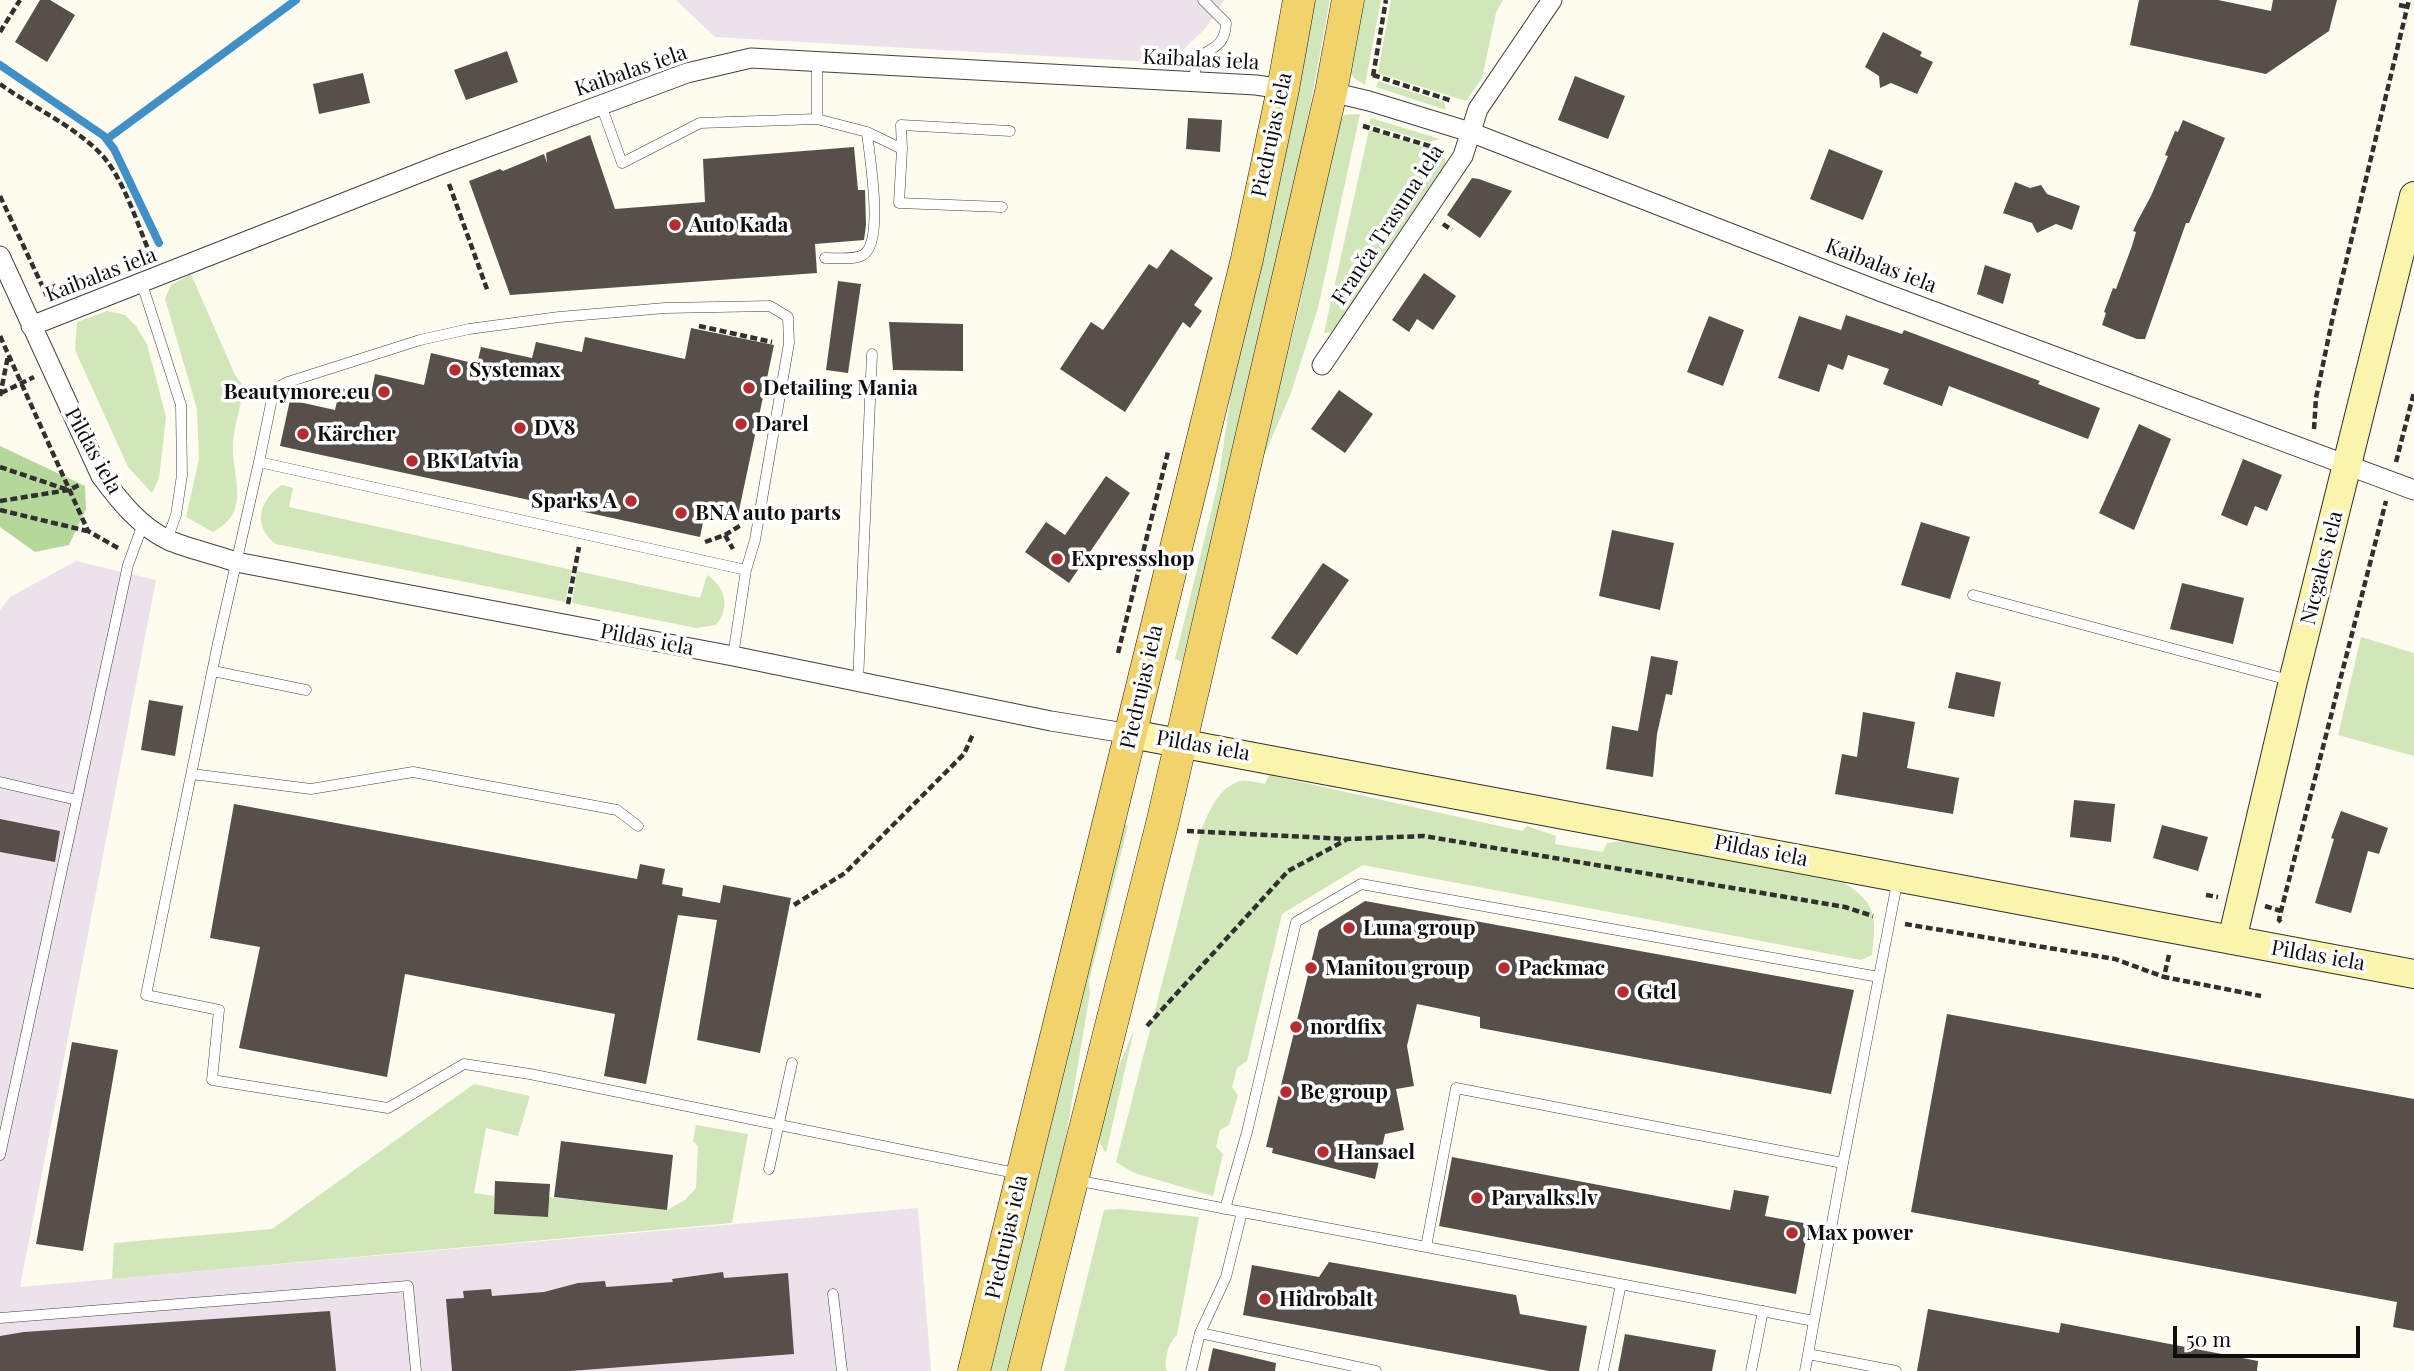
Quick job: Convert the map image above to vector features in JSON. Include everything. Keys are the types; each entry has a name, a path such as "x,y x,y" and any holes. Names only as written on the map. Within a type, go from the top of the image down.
{"main road":[{"name":"Piedrujas iela","path":"974,1371 1131,734 1146,661 1247,259 1299,0"},
{"path":"1024,1371 1181,742 1331,92 1348,0"}],"street":[{"name":"Franča Trasuna iela","path":"1322,365 1463,156 1478,109 1552,0"},
{"name":"Kaibalas iela","path":"31,326 442,164 687,73 751,58 1256,85 1283,89"},
{"name":"Kaibalas iela","path":"1331,92 1470,132 1879,291 2313,450 2414,490"},
{"name":"Nīcgales iela","path":"2232,940 2293,681 2414,196"},
{"name":"Pildas iela","path":"0,256 101,476 122,504 143,524 167,540 236,562 733,656 1051,721 1181,742 2414,974"}],"lane":[{"path":"1194,82 1197,63 1226,35 1226,23 1203,0"},
{"path":"817,62 817,119"},
{"path":"601,105 622,163 700,123 817,119 867,132 902,149"},
{"path":"1002,207 899,203 901,125 1010,131"},
{"path":"825,258 862,256 869,250 874,238 875,210 867,132"},
{"path":"151,280 181,405 182,475 176,515 167,540"},
{"path":"733,656 746,570 755,540 789,343 788,317 771,306 665,308 559,317 469,329 420,340 288,382 274,389 146,995 219,1010 212,1080 388,1108 464,1064 530,1074 1022,1174"},
{"path":"858,682 872,354"},
{"path":"259,461 746,570"},
{"path":"0,1155 131,555 143,524"},
{"path":"1973,595 2293,681"},
{"path":"213,671 306,690"},
{"path":"192,775 312,789 413,772 617,810 638,826"},
{"path":"0,782 77,800"},
{"path":"1805,1371 1898,876"},
{"path":"1226,1209 1247,1132 1296,922 1361,884 1879,977"},
{"path":"769,1169 792,1063"},
{"path":"1426,1247 1456,1088 1843,1163"},
{"path":"1071,1179 1814,1321"},
{"path":"1191,1371 1200,1333 1226,1277 1242,1212"},
{"path":"1603,1371 1621,1284"},
{"path":"0,1318 408,1286 416,1371"},
{"path":"833,1294 842,1371"},
{"path":"1751,1371 1763,1311"},
{"path":"1200,1333 1376,1371"},
{"path":"1808,1354 1896,1371"}],"path":[{"path":"0,32 20,0"},
{"path":"1369,101 1386,0"},
{"path":"2313,450 2316,398 2333,316 2409,0"},
{"path":"2399,5 2408,7"},
{"path":"1373,75 1478,109"},
{"path":"0,84 78,134 100,152 116,174 151,280"},
{"path":"442,164 488,292"},
{"path":"0,196 56,316"},
{"path":"692,325 774,342 778,346"},
{"path":"0,336 88,531"},
{"path":"0,396 8,355"},
{"path":"2281,911 2414,392"},
{"path":"0,467 69,490"},
{"path":"0,501 53,492"},
{"path":"0,510 88,531 131,555"},
{"path":"692,540 706,542 736,530 744,522"},
{"path":"567,608 581,533"},
{"path":"794,905 845,873 964,754 973,734"},
{"path":"1195,832 1347,839 1424,836 1845,907 1889,922 2115,959 2164,977 2261,996"},
{"path":"1147,1026 1288,871 1347,839"},
{"path":"2164,977 2174,928"}],"shaded area":[{"path":"676,0 1224,0 1206,28 1169,63 715,37"},
{"path":"76,561 156,580 20,1287 918,1208 931,1371 0,1371 0,610 10,597"}],"green space":[{"path":"1312,0 1330,0 1280,266 1182,662 1175,659 1218,484 1235,364"},
{"path":"1362,0 1381,0 1365,85 1350,73"},
{"path":"1391,0 1503,0 1496,13 1482,78 1466,101 1378,73"},
{"path":"1378,81 1444,102 1446,110 1376,87"},
{"path":"1360,114 1318,308 1291,393 1260,465 1299,308 1337,127 1344,115"},
{"path":"1371,118 1440,139 1429,142 1369,124"},
{"path":"1369,130 1444,153 1446,166 1334,332 1324,333"},
{"path":"191,274 235,375 244,387 233,440 236,505 225,524 213,532 186,517 199,459 197,409 165,299 171,285"},
{"path":"107,311 125,315 136,326 147,344 166,417 159,478 152,493 128,467 75,350 77,322"},
{"path":"0,446 85,486 86,509 69,545 35,552 0,527"},
{"path":"282,485 293,488 289,507 572,570 565,602 276,544 264,530 261,513 268,498"},
{"path":"577,571 700,598 707,575 722,591 724,604 721,618 716,625 696,628 572,603"},
{"path":"2361,637 2414,653 2414,756 2338,735"},
{"path":"1269,775 1522,831 1527,826 1556,836 1555,844 1603,852 1607,843 1623,841 1844,883 1869,905 1874,921 1872,955 1861,960 1363,865 1282,914 1247,1061 1237,1068 1232,1087 1238,1095 1229,1125 1220,1130 1216,1147 1223,1154 1213,1196 1134,1173 1116,1162 1202,828 1217,799 1228,787 1242,781 1265,784"},
{"path":"1122,822 1128,826 1089,981 1090,993 1065,1142 1008,1371 989,1371"},
{"path":"1134,1030 1106,1153 1099,1139 1099,1123"},
{"path":"474,1084 530,1096 518,1136 486,1128 474,1193 494,1196 494,1214 548,1217 549,1197 667,1210 685,1200 696,1188 698,1146 693,1141 696,1125 748,1134 732,1223 112,1279 114,1243 272,1229"},
{"path":"1120,1209 1199,1217 1177,1335 1166,1357 1167,1371 1064,1371 1104,1210"}],"building":[{"path":"40,0 50,0 75,15 47,62 15,42"},
{"path":"2139,0 2218,0 2271,11 2273,0 2337,0 2329,31 2266,74 2130,45"},
{"path":"1883,32 1922,52 1920,56 1933,62 1917,94 1891,83 1880,88 1879,76 1865,67"},
{"path":"507,51 518,82 466,100 454,70"},
{"path":"363,73 370,103 319,114 313,84"},
{"path":"1575,76 1625,96 1608,139 1558,120"},
{"path":"1188,118 1222,120 1220,152 1186,149"},
{"path":"2183,120 2225,138 2189,223 2186,223 2145,339 2137,339 2102,325 2106,313 2104,312 2132,246 2136,232 2133,231 2168,156 2165,155 2175,131 2178,132"},
{"name":"Auto Kada","path":"590,135 615,209 705,202 703,159 854,147 858,190 865,190 864,240 815,244 817,273 510,295 469,181 500,169 503,171 544,154 547,163 546,153"},
{"path":"1829,149 1883,171 1863,220 1810,199"},
{"path":"1472,178 1512,191 1480,238 1447,215"},
{"path":"2015,182 2030,188 2041,185 2047,194 2080,206 2072,230 2056,224 2037,233 2032,223 2003,213"},
{"path":"1171,249 1213,278 1194,305 1202,311 1190,328 1183,322 1125,412 1060,369 1091,322 1103,330 1149,264 1157,269"},
{"path":"1985,265 2011,274 2003,304 1977,294"},
{"path":"1424,273 1456,296 1433,330 1417,319 1409,332 1392,320"},
{"path":"838,281 861,284 848,373 826,370"},
{"path":"1846,315 1902,334 1904,330 2040,381 2038,384 2100,408 2088,439 1949,386 1942,406 1883,384 1889,369 1848,355 1843,370 1828,364 1819,392 1778,378 1799,316 1841,330"},
{"path":"1709,316 1744,330 1723,386 1687,372"},
{"path":"889,322 963,324 963,371 893,370"},
{"name":"DV8","path":"691,328 774,345 737,520 705,513 700,537 280,446 290,400 335,410 340,388 371,395 375,374 424,385 431,353 477,364 481,347 532,358 536,342 582,352 585,337 685,359"},
{"path":"1339,390 1373,414 1345,453 1311,429"},
{"path":"2139,424 2171,439 2134,530 2099,513"},
{"path":"2243,459 2282,475 2267,511 2255,506 2247,526 2221,515"},
{"path":"1106,476 1130,493 1069,583 1025,552 1046,522 1065,535"},
{"path":"1921,522 1970,537 1950,599 1901,585"},
{"path":"1612,530 1674,543 1660,610 1599,596"},
{"path":"1323,563 1349,580 1297,655 1271,638"},
{"path":"2182,583 2244,598 2233,644 2170,629"},
{"path":"1651,656 1678,661 1672,695 1666,694 1657,734 1653,777 1606,769 1612,726 1638,731"},
{"path":"1956,672 2001,682 1994,717 1948,708"},
{"path":"149,700 183,706 175,756 141,750"},
{"path":"1863,712 1915,722 1907,768 1959,778 1953,814 1835,794 1842,754 1857,757"},
{"path":"2074,800 2115,804 2111,842 2070,837"},
{"path":"234,804 637,879 640,864 665,869 662,884 683,888 682,896 720,903 723,885 791,898 760,1053 697,1040 717,920 678,915 646,1084 604,1076 615,1014 405,974 387,1077 239,1048 260,947 210,938"},
{"path":"2341,811 2388,828 2379,854 2368,851 2351,913 2315,903 2334,839 2331,838"},
{"path":"0,819 60,831 55,862 0,852"},
{"path":"2162,825 2208,837 2198,871 2153,858"},
{"path":"1365,901 1854,990 1831,1094 1480,1028 1480,1017 1417,1004 1407,1046 1414,1086 1396,1089 1404,1130 1385,1134 1375,1179 1272,1153 1273,1148 1266,1147 1319,930"},
{"path":"1947,1014 2414,1099 2414,1331 2393,1327 2397,1302 1911,1212"},
{"path":"72,1042 118,1050 83,1251 36,1244"},
{"path":"561,1141 673,1155 667,1210 554,1197"},
{"path":"1452,1157 1730,1210 1734,1190 1769,1196 1765,1216 1809,1224 1796,1294 1439,1226"},
{"path":"495,1181 550,1184 548,1217 494,1214"},
{"path":"1329,1262 1516,1295 1520,1314 1587,1326 1579,1371 1549,1371 1243,1315 1252,1265 1319,1277"},
{"path":"723,1272 724,1278 788,1273 794,1354 570,1371 452,1371 446,1299 464,1298 463,1291 491,1289 492,1296 544,1292 578,1283 605,1281 606,1287 673,1282 672,1279"},
{"path":"1928,1309 2059,1333 2061,1323 2258,1361 2257,1371 1917,1371"},
{"path":"330,1311 336,1371 0,1371 0,1336 24,1332"},
{"path":"1625,1334 1716,1350 1712,1371 1618,1371"},
{"path":"1213,1348 1276,1363 1275,1371 1208,1371"}],"waterway":[{"path":"107,139 296,0"},
{"path":"0,65 104,136 114,149 159,243"}],"place":[{"name":"Auto Kada","path":"675,225"},
{"name":"Systemax","path":"455,370"},
{"name":"Detailing Mania","path":"749,388"},
{"name":"Beautymore.eu","path":"384,392"},
{"name":"Darel","path":"741,424"},
{"name":"DV8","path":"520,428"},
{"name":"Kärcher","path":"303,434"},
{"name":"BK Latvia","path":"412,461"},
{"name":"Sparks A","path":"631,501"},
{"name":"BNA auto parts","path":"681,513"},
{"name":"Expressshop","path":"1057,559"},
{"name":"Luna group","path":"1349,928"},
{"name":"Manitou group","path":"1311,968"},
{"name":"Packmac","path":"1504,968"},
{"name":"Gtcl","path":"1623,992"},
{"name":"nordfix","path":"1296,1027"},
{"name":"Be group","path":"1286,1092"},
{"name":"Hansael","path":"1323,1152"},
{"name":"Parvalks.lv","path":"1477,1198"},
{"name":"Max power","path":"1792,1233"},
{"name":"Hidrobalt","path":"1265,1299"}]}
